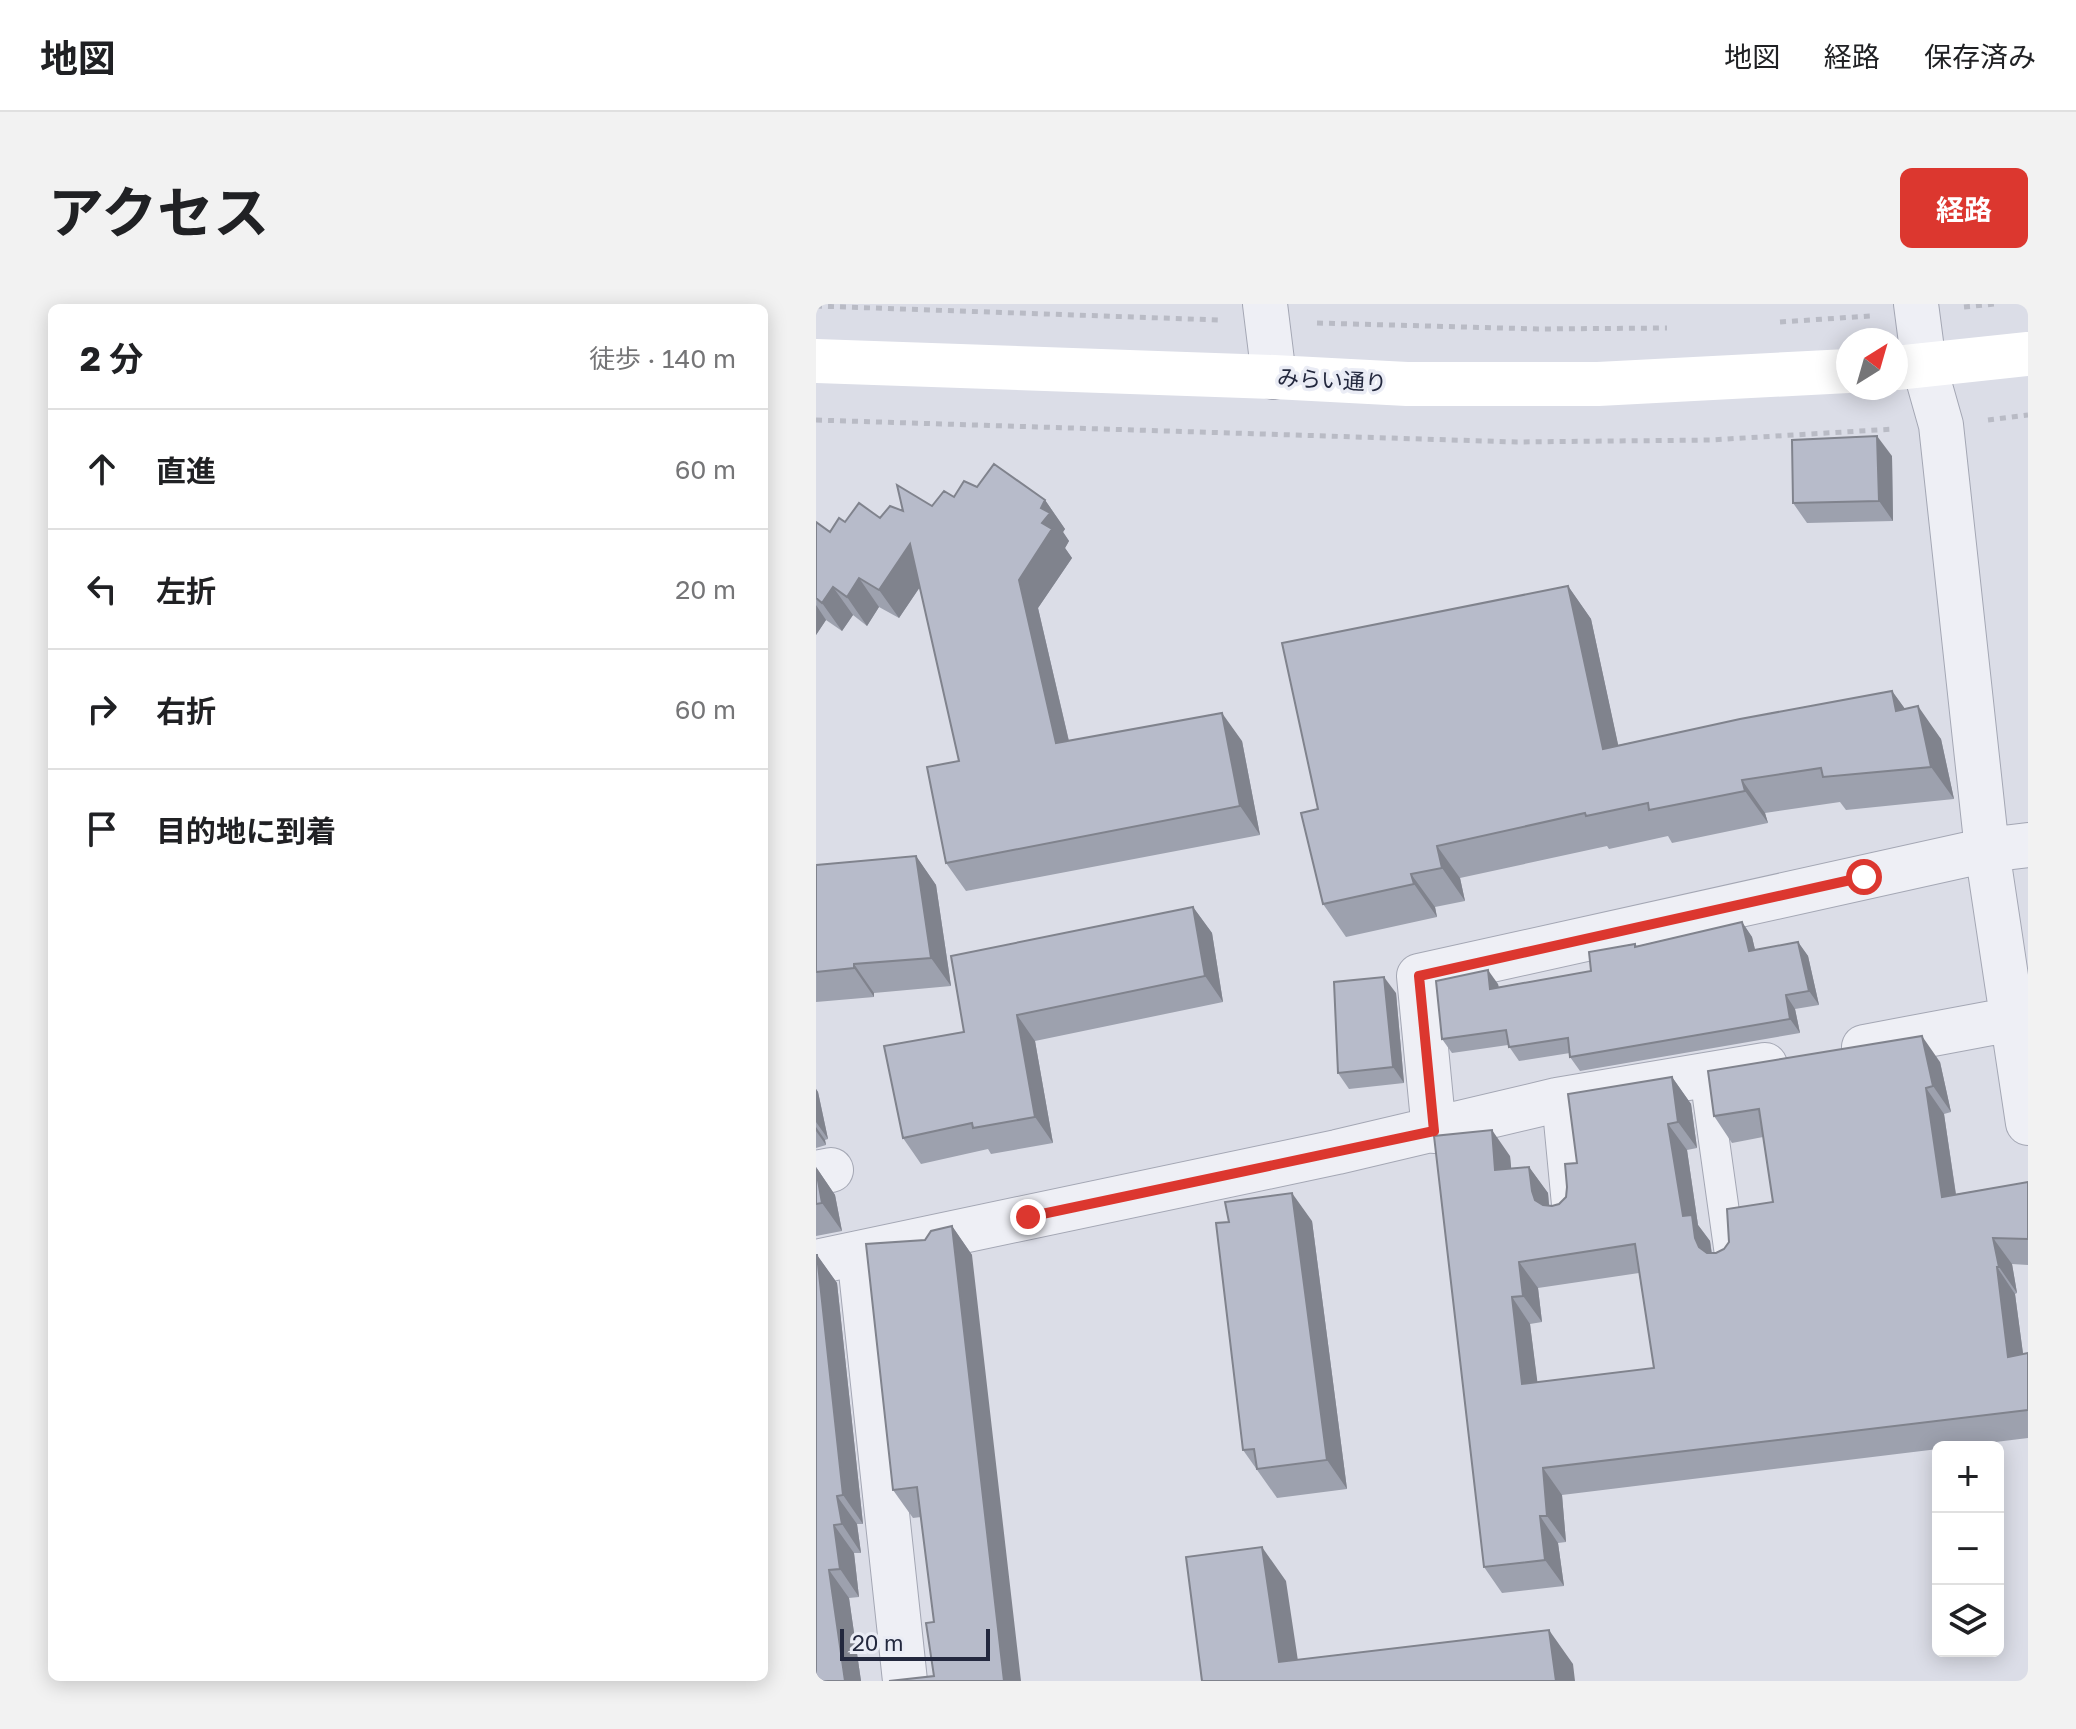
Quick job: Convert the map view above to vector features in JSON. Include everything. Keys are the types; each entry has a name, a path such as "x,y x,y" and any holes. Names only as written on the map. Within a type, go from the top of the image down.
{"street":[{"path":"1916,304 1910,366 1941,425 1960,617 2008,848 2013,1019 2027,1116"},
{"path":"1246,312 1274,377"},
{"path":"1910,366 2028,354"},
{"name":"みらい通り","path":"816,361 1407,384 1598,384 1836,372"},
{"path":"1434,1131 1419,976 2008,848"},
{"path":"816,1262 1434,1131 1557,1100 2013,1019"},
{"path":"859,1253 905,1681"}],"lane":[{"path":"1705,1076 1731,1262"},
{"path":"1557,1100 1568,1215"}],"path":[{"path":"816,306 1246,312"},
{"path":"1775,323 1874,316"},
{"path":"1309,323 1538,329 1677,328"},
{"path":"1982,421 2028,415"}],"building":[{"path":"1877,436 1879,501 1793,503 1792,440"},
{"path":"994,464 1045,500 1041,508 1050,513 1042,523 1052,529 1019,580 1056,743 1222,713 1240,806 946,863 927,767 959,761 910,544 879,590 859,578 847,597 833,587 822,603 816,598 816,522 830,532 839,518 845,522 859,503 880,518 890,506 903,511 897,485 932,506 944,491 954,497 964,481 977,487"},
{"path":"1568,586 1603,749 1740,719 1892,691 1896,711 1918,706 1931,767 1823,777 1821,768 1742,780 1745,791 1649,810 1648,803 1586,816 1585,813 1437,846 1442,868 1411,874 1414,884 1323,904 1301,813 1318,809 1282,643"},
{"path":"916,856 931,958 854,964 854,968 816,972 816,865"},
{"path":"1193,907 1205,976 1017,1015 1035,1117 973,1128 972,1123 903,1138 884,1046 964,1032 951,956"},
{"path":"1742,922 1749,951 1798,942 1809,991 1786,995 1790,1019 1570,1057 1568,1038 1509,1047 1506,1030 1442,1039 1436,981 1488,970 1490,989 1591,971 1589,952 1635,944 1635,947"},
{"path":"1384,977 1393,1067 1338,1073 1334,982"},
{"path":"1922,1036 1933,1086 1926,1088 1942,1197 2028,1182 2028,1239 1993,1238 2008,1357 2028,1353 2028,1410 1543,1468 1547,1516 1540,1516 1545,1560 1484,1567 1434,1136 1492,1130 1495,1170 1529,1167 1535,1200 1552,1206 1566,1197 1565,1164 1577,1163 1568,1094 1672,1077 1678,1122 1668,1124 1683,1216 1692,1215 1699,1247 1707,1253 1716,1253 1729,1242 1727,1209 1773,1202 1759,1109 1714,1116 1708,1071","holes":["1635,1244 1654,1368 1522,1384 1512,1297 1523,1296 1519,1262"]},
{"path":"816,1169 822,1203 816,1204"},
{"path":"1292,1193 1327,1460 1257,1469 1254,1449 1243,1450 1216,1223 1229,1222 1225,1202"},
{"path":"952,1226 1004,1681 889,1681 934,1676 926,1623 934,1622 917,1487 893,1490 866,1244 925,1240 931,1231"},
{"path":"816,1255 843,1495 837,1496 842,1524 834,1525 840,1569 829,1570 845,1681 816,1681"},
{"path":"1262,1547 1279,1662 1549,1630 1556,1681 1202,1681 1186,1557"}],"route":[{"path":"1028,1217 1434,1131 1419,976 1864,877"}]}
